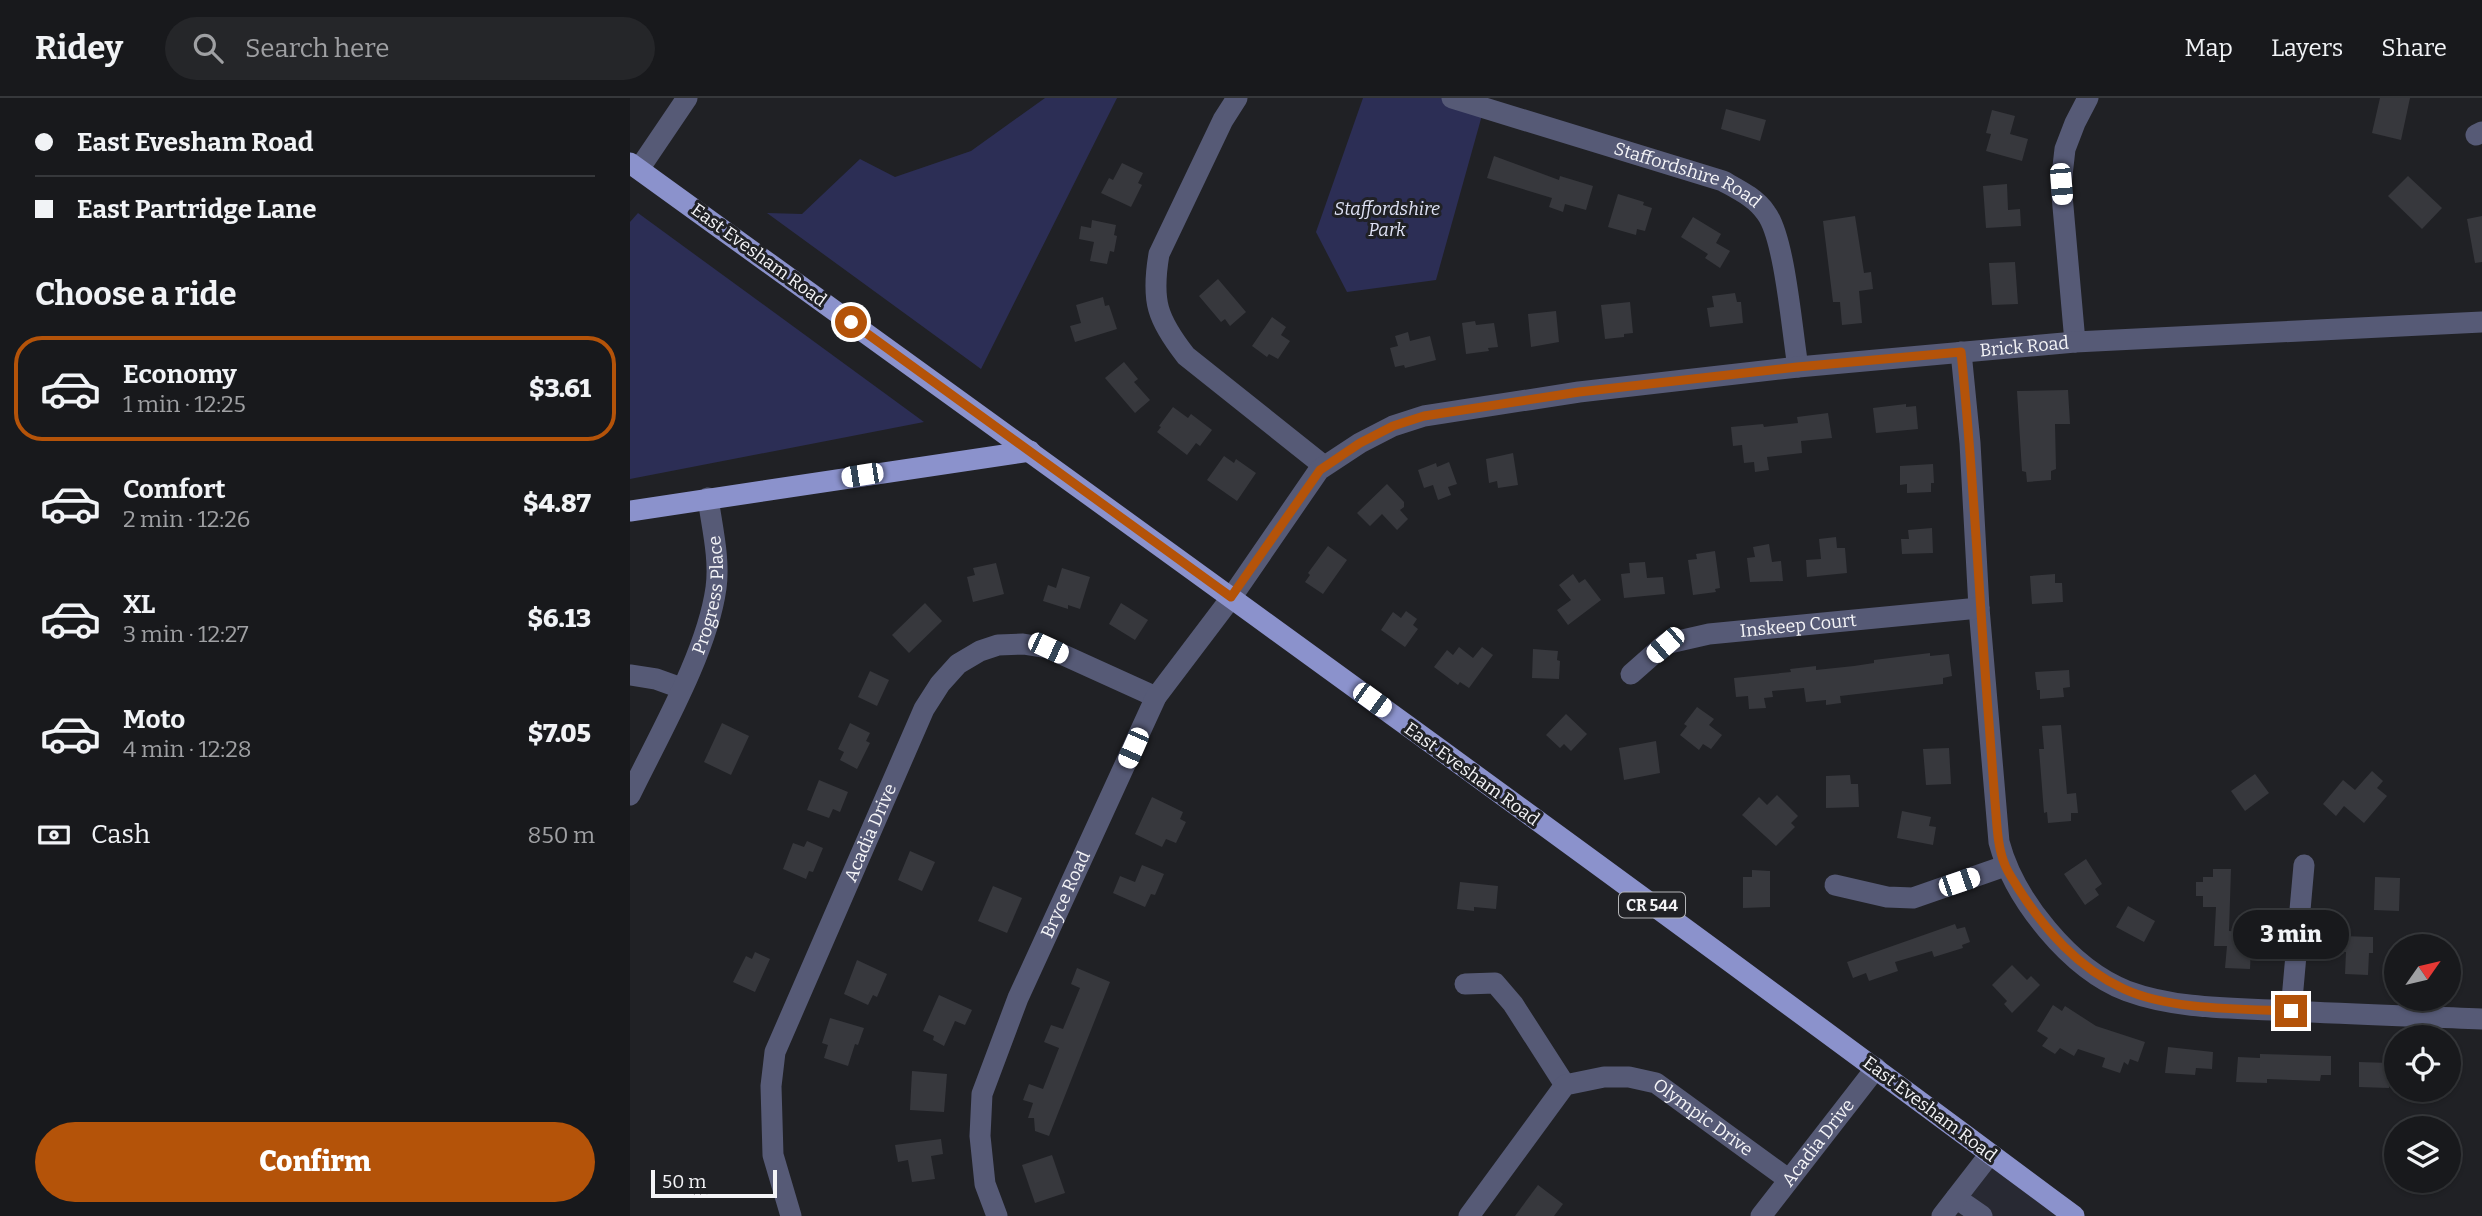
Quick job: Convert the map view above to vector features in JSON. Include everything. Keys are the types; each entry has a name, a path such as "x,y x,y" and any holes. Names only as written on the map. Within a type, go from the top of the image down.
{"main road":[{"name":"East Evesham Road","path":"634,166 1231,597 1876,1068 2074,1216"},
{"path":"630,511 1030,451"}],"street":[{"path":"634,166 687,98"},
{"path":"1237,98 1223,120 1159,254 1155,278 1157,308 1170,335 1186,356 1324,466"},
{"name":"Staffordshire Road","path":"1452,98 1723,181 1754,201 1768,214 1778,239 1797,367"},
{"path":"2076,342 2061,184 2066,149 2088,98"},
{"name":"Brick Road","path":"1231,597 1324,466 1393,426 1424,416 1579,392 1797,367 1961,352 2076,342 2482,322"},
{"path":"1961,352 1999,842 2005,866 2027,902 2058,943 2093,972 2125,990 2178,1004 2482,1020"},
{"name":"Progress Place","path":"630,795 704,637 716,587 716,550 708,498"},
{"name":"Bryce Road","path":"997,1216 985,1184 980,1136 982,1094 1018,998 1156,697 1231,597"},
{"name":"Inskeep Court","path":"1631,674 1665,645 1709,634 1979,608"},
{"name":"Acadia Drive","path":"792,1216 773,1156 771,1086 775,1052 925,709 940,684 958,664 980,651 998,645 1023,644 1048,648 1156,697"},
{"path":"630,675 656,679 681,688"},
{"path":"2291,1011 2304,865"},
{"path":"1835,885 1887,897 1913,898 2005,866"},
{"path":"1465,984 1495,983 1513,1004 1565,1085 1469,1216"},
{"name":"Acadia Drive","path":"1761,1216 1876,1068"},
{"name":"Olympic Drive","path":"1565,1085 1604,1077 1629,1077 1656,1083 1788,1179"},
{"path":"1942,1216 1990,1154"},
{"path":"1956,1198 1982,1216"}],"shaded area":[{"path":"1990,1154 2074,1216 1942,1216"}],"green space":[{"path":"1045,98 1117,98 981,369 767,213 802,214 860,159 895,177 971,151"},
{"name":"Staffordshire Park","path":"1363,98 1452,98 1484,108 1436,280 1347,292 1316,232"},
{"path":"638,213 924,422 630,479 630,222"}],"building":[{"path":"2380,98 2410,98 2401,140 2372,133"},
{"path":"1726,109 1766,120 1760,141 1721,129"},
{"path":"1992,110 2015,116 2010,134 2028,139 2022,161 1986,151 1991,134 1986,133"},
{"path":"1494,156 1559,180 1560,176 1593,186 1586,210 1565,204 1563,212 1549,207 1552,198 1487,178"},
{"path":"1122,163 1143,173 1138,183 1142,185 1131,207 1101,193 1109,178 1113,180"},
{"path":"2408,176 2442,208 2422,229 2388,196"},
{"path":"2007,184 2008,210 2020,209 2021,226 1986,228 1983,186"},
{"path":"1618,194 1644,202 1643,205 1652,208 1645,231 1637,229 1636,235 1608,227"},
{"path":"1855,216 1864,273 1871,272 1873,289 1859,291 1862,323 1842,325 1840,302 1833,302 1823,221"},
{"path":"2482,216 2482,262 2475,263 2467,219"},
{"path":"1693,217 1721,234 1716,243 1730,251 1720,268 1705,258 1708,254 1681,237"},
{"path":"1092,220 1116,225 1114,252 1110,251 1107,264 1090,261 1094,242 1079,239 1081,226 1091,228"},
{"path":"2015,262 2018,304 1992,305 1989,263"},
{"path":"1218,279 1246,312 1230,326 1225,319 1221,322 1199,296"},
{"path":"1735,293 1737,302 1741,302 1743,323 1710,327 1707,308 1714,307 1712,296"},
{"path":"1103,297 1105,306 1109,305 1117,329 1075,342 1070,326 1081,323 1076,305"},
{"path":"1630,302 1633,333 1605,339 1601,305"},
{"path":"1556,311 1559,342 1531,347 1528,314"},
{"path":"1272,317 1286,327 1281,335 1290,341 1278,359 1269,354 1267,357 1252,346"},
{"path":"1475,321 1476,325 1494,323 1498,347 1466,354 1462,323"},
{"path":"1408,332 1410,341 1430,336 1436,360 1405,368 1404,365 1395,367 1390,348 1398,346 1395,336"},
{"path":"1124,362 1138,379 1134,382 1150,400 1135,413 1105,378"},
{"path":"2068,390 2070,424 2055,424 2056,469 2051,471 2051,480 2027,482 2026,472 2022,471 2017,391"},
{"path":"1906,404 1906,407 1916,406 1918,429 1876,433 1873,408"},
{"path":"1173,407 1188,418 1191,414 1212,430 1200,446 1196,443 1187,455 1157,432"},
{"path":"1828,413 1832,438 1801,441 1802,453 1767,457 1769,470 1755,472 1754,462 1744,463 1742,445 1733,446 1731,427 1798,423 1797,417"},
{"path":"1513,453 1518,485 1498,488 1497,481 1489,483 1486,459"},
{"path":"1224,456 1234,463 1236,459 1256,473 1237,501 1207,480"},
{"path":"1449,462 1457,484 1448,487 1451,495 1438,500 1433,485 1424,488 1418,470 1436,463 1437,467"},
{"path":"1933,464 1934,483 1931,483 1931,492 1907,493 1907,484 1900,485 1900,466"},
{"path":"1387,484 1404,502 1404,507 1400,510 1408,519 1397,530 1382,514 1370,526 1357,513"},
{"path":"1932,528 1933,553 1902,554 1901,539 1909,539 1908,530"},
{"path":"1836,537 1837,548 1845,548 1847,573 1807,577 1806,560 1821,559 1819,539"},
{"path":"1769,544 1772,562 1781,561 1783,581 1750,582 1747,558 1755,557 1753,547"},
{"path":"1328,546 1347,560 1323,594 1305,582 1310,575 1308,573"},
{"path":"1715,551 1720,588 1715,589 1716,592 1693,595 1688,560 1697,559 1696,554"},
{"path":"1645,562 1647,578 1663,577 1665,594 1624,598 1621,574 1630,573 1629,563"},
{"path":"996,563 1004,594 973,602 967,577 975,575 973,568"},
{"path":"1062,568 1090,577 1080,609 1068,605 1068,609 1043,601 1048,585 1056,588"},
{"path":"1573,574 1579,583 1585,579 1601,600 1568,625 1557,610 1571,600 1559,585"},
{"path":"2055,574 2055,583 2062,583 2063,602 2032,604 2030,576"},
{"path":"925,603 942,621 909,653 892,635"},
{"path":"1121,603 1148,620 1135,640 1109,624"},
{"path":"1406,611 1417,619 1413,625 1418,629 1405,647 1381,630 1393,612 1401,618"},
{"path":"1459,647 1473,658 1482,647 1493,655 1469,688 1460,682 1458,685 1434,667 1447,650 1453,655"},
{"path":"1533,649 1558,651 1559,679 1532,678"},
{"path":"1930,653 1930,656 1949,654 1952,676 1943,678 1943,684 1840,696 1841,703 1826,705 1826,700 1806,702 1804,688 1772,691 1773,697 1764,698 1766,708 1749,709 1748,696 1736,697 1734,678 1791,672 1790,669 1816,666 1816,670 1854,666 1874,663 1874,660"},
{"path":"2069,670 2070,687 2063,688 2064,697 2040,699 2035,672"},
{"path":"870,671 889,680 877,706 858,697"},
{"path":"1697,707 1714,719 1709,725 1722,735 1711,749 1703,744 1699,750 1680,735 1687,726 1684,724"},
{"path":"1566,714 1587,734 1571,751 1564,744 1560,748 1546,735"},
{"path":"722,723 749,736 731,775 704,762"},
{"path":"850,723 870,733 866,741 870,743 857,769 840,760 844,752 838,749"},
{"path":"2061,725 2067,794 2076,793 2078,813 2071,813 2071,821 2048,823 2047,812 2044,813 2039,749 2044,749 2042,726"},
{"path":"1656,741 1660,773 1624,780 1619,748"},
{"path":"1949,748 1951,784 1926,785 1923,749"},
{"path":"2372,771 2383,781 2377,788 2387,796 2364,823 2344,806 2336,816 2323,804 2343,780 2355,790"},
{"path":"2255,774 2269,793 2245,811 2231,791"},
{"path":"1850,775 1851,784 1858,784 1859,807 1826,808 1826,776"},
{"path":"819,780 848,792 840,812 833,809 829,818 807,810"},
{"path":"1777,795 1798,816 1791,823 1795,827 1776,846 1742,815 1759,797 1767,805"},
{"path":"1152,797 1183,812 1180,819 1186,822 1176,843 1166,839 1162,847 1135,834"},
{"path":"1902,811 1931,817 1929,826 1936,827 1933,845 1897,838"},
{"path":"807,841 823,848 813,872 809,871 806,879 783,869 793,843 804,847"},
{"path":"910,851 935,862 922,891 898,880"},
{"path":"2086,859 2102,884 2095,889 2099,895 2085,905 2064,874"},
{"path":"1142,865 1164,874 1155,895 1151,894 1145,907 1113,893 1120,876 1135,882"},
{"path":"2213,869 2231,869 2229,931 2258,933 2257,948 2251,948 2250,969 2225,968 2227,946 2214,946 2216,907 2203,907 2203,896 2196,896 2196,882 2203,882 2203,877 2213,877"},
{"path":"1752,870 1770,871 1770,907 1743,908 1743,877 1752,877"},
{"path":"2375,877 2400,878 2399,911 2374,910"},
{"path":"1460,882 1498,886 1496,909 1457,909"},
{"path":"993,886 1022,898 1007,933 978,921"},
{"path":"2128,906 2155,921 2144,942 2116,927"},
{"path":"1955,924 1957,929 1965,927 1970,942 1962,945 1963,948 1934,957 1932,951 1895,962 1898,971 1869,981 1866,973 1853,978 1847,962"},
{"path":"2340,936 2373,937 2368,975 2345,974 2346,952 2340,952"},
{"path":"755,952 770,959 755,992 733,982 746,956 752,959"},
{"path":"857,960 887,974 877,997 873,995 868,1005 844,994"},
{"path":"2012,965 2027,980 2031,976 2040,985 2012,1013 2004,1004 2007,1001 1992,985"},
{"path":"1077,968 1110,982 1049,1136 1035,1131 1034,1118 1028,1118 1033,1103 1023,1100 1029,1084 1043,1089 1059,1048 1044,1042 1051,1025 1063,1029 1080,988 1071,984"},
{"path":"939,995 972,1010 965,1025 955,1021 944,1046 933,1040 934,1036 923,1031"},
{"path":"2053,1005 2062,1011 2065,1006 2096,1026 2145,1042 2138,1062 2130,1059 2128,1065 2124,1062 2120,1073 2102,1067 2105,1058 2078,1049 2074,1056 2060,1048 2055,1054 2042,1046 2048,1038 2037,1031"},
{"path":"830,1018 864,1028 848,1066 824,1058 828,1045 822,1043"},
{"path":"2168,1047 2213,1052 2212,1069 2196,1068 2195,1075 2165,1073"},
{"path":"2260,1054 2331,1056 2331,1075 2321,1075 2320,1081 2267,1079 2267,1083 2236,1082 2238,1057 2260,1058"},
{"path":"2359,1062 2384,1063 2384,1088 2359,1087"},
{"path":"912,1071 947,1074 944,1112 910,1110"},
{"path":"941,1139 943,1154 931,1156 935,1179 912,1182 908,1160 898,1162 895,1145"},
{"path":"1052,1155 1065,1193 1035,1203 1022,1165"},
{"path":"1538,1185 1563,1204 1554,1216 1515,1216"}],"route":[{"path":"851,322 1231,597 1320,470 1360,443 1393,426 1424,416 1579,392 1797,367 1961,352 1970,443 1979,608 1990,738 1999,842 2005,866 2027,902 2058,943 2093,972 2125,990 2178,1004 2291,1011"}]}
